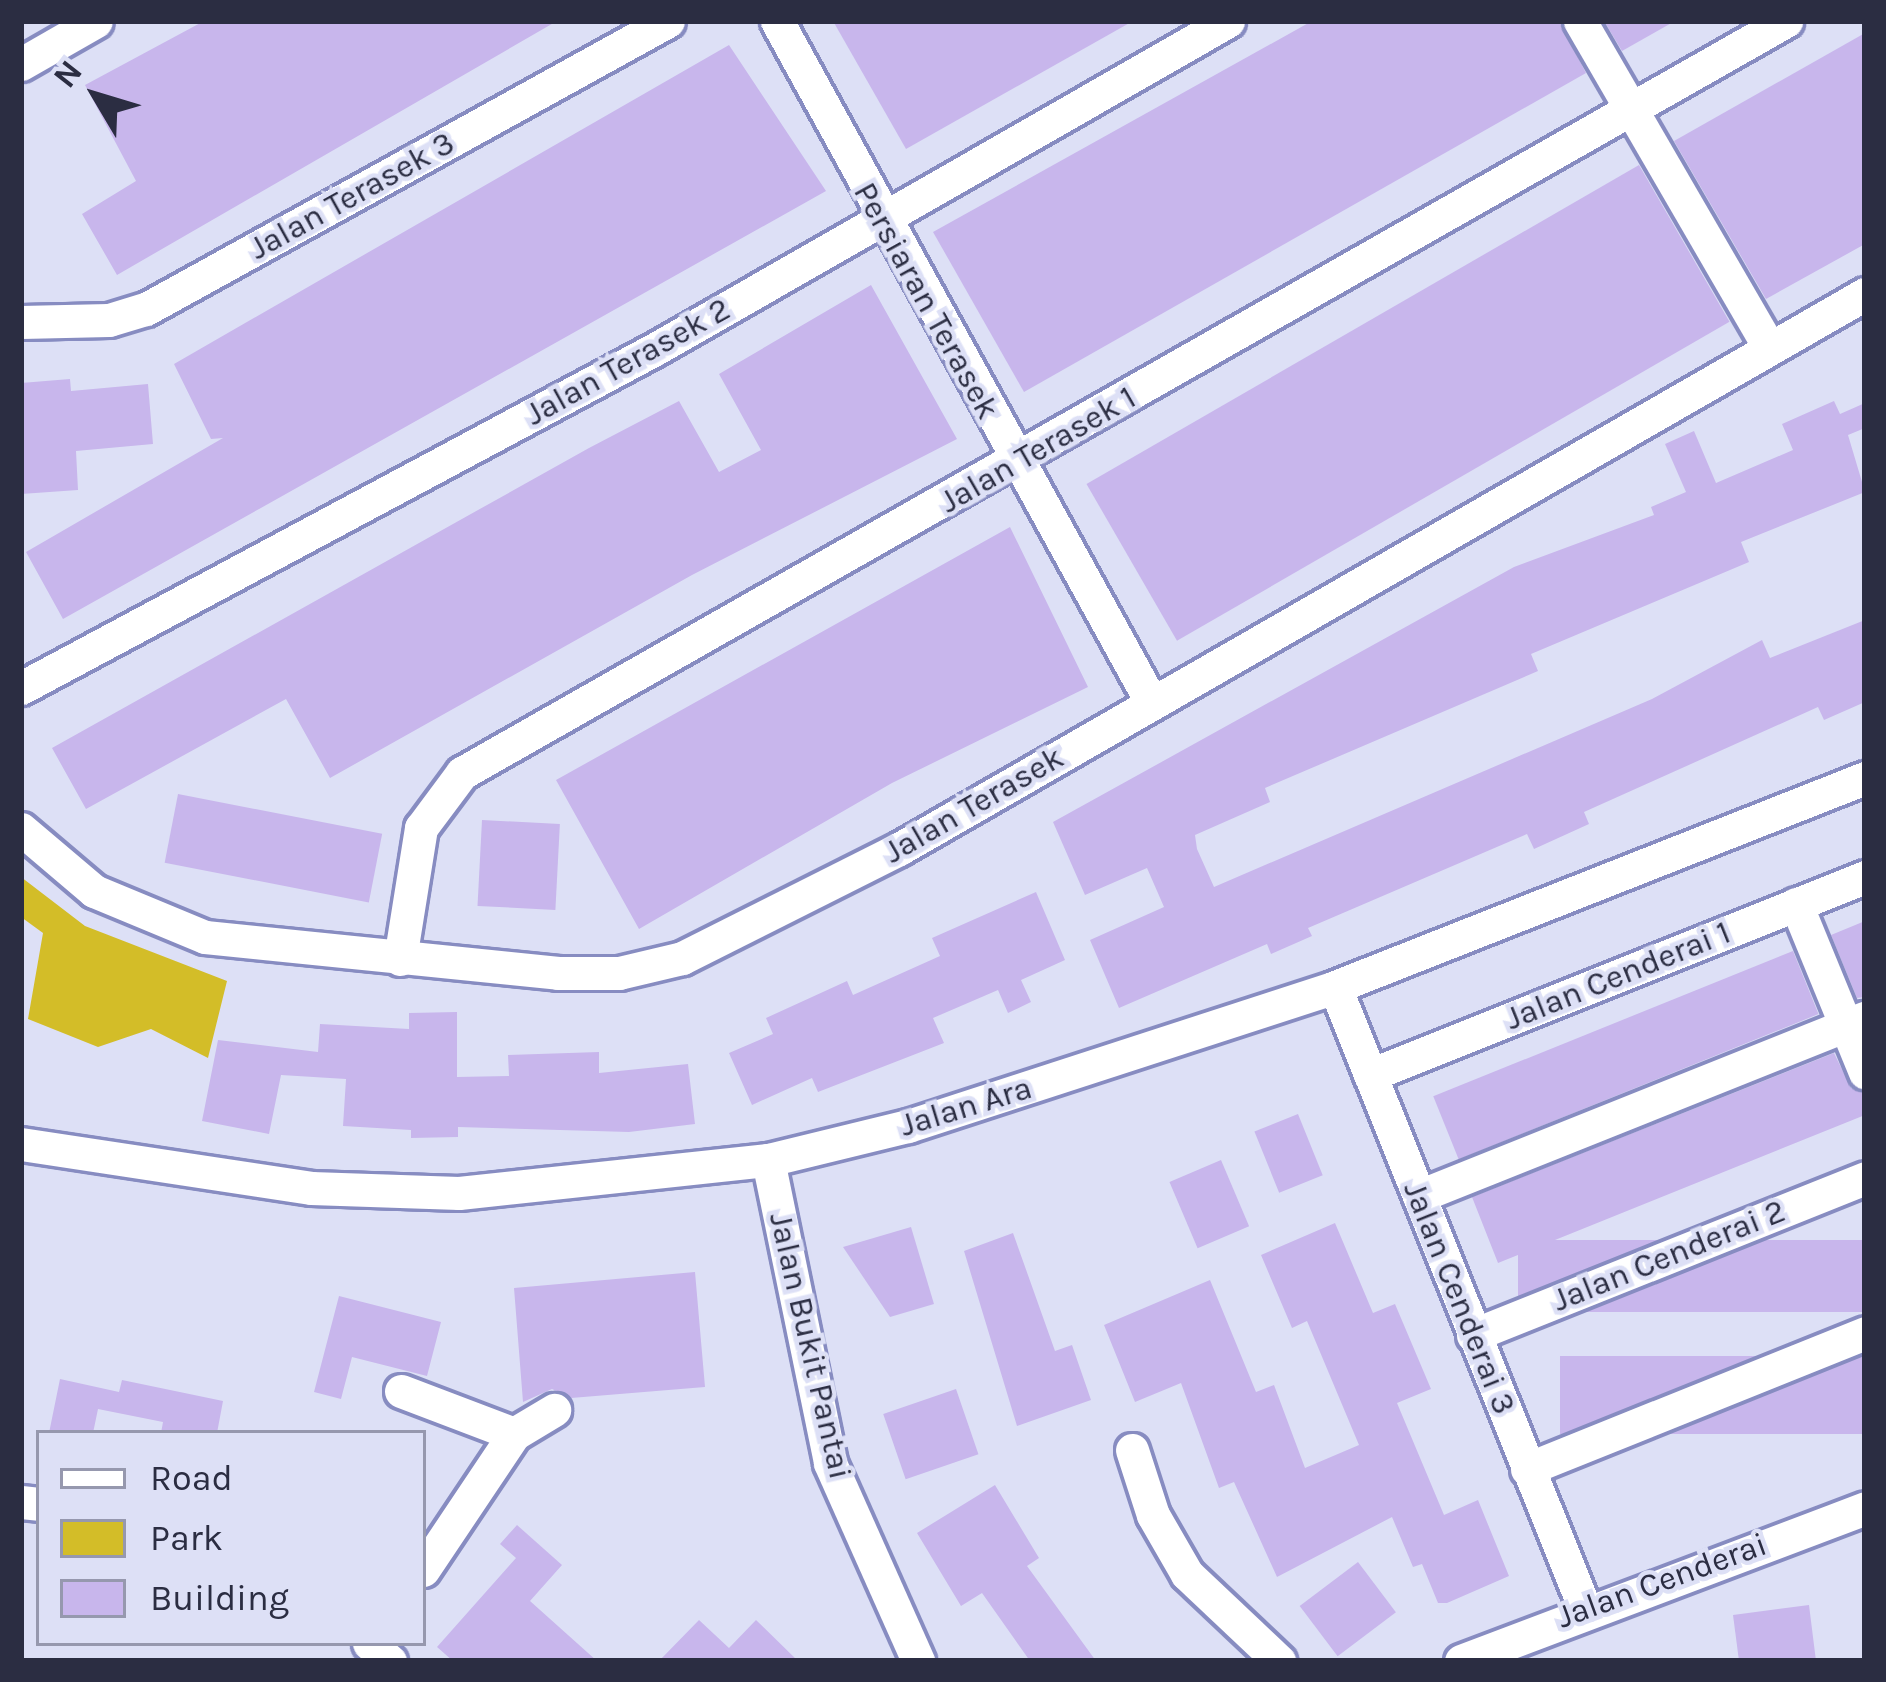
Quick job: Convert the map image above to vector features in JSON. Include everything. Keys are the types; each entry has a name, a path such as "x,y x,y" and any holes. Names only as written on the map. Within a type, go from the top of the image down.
{"street":[{"path":"21,64 96,21"},
{"name":"Jalan Terasek 3","path":"21,322 109,320 146,308 668,21"},
{"name":"Persiaran Terasek","path":"778,21 879,221 1152,703"},
{"name":"Jalan Terasek 2","path":"21,688 879,221 1228,21"},
{"path":"1580,21 1768,346"},
{"name":"Jalan Terasek 1","path":"400,959 421,828 462,773 1017,464 1786,21"},
{"name":"Jalan Terasek","path":"21,830 63,869 148,921 400,959 619,973 682,958 899,849 1865,294"},
{"name":"Jalan Ara","path":"21,1144 311,1189 459,1193 769,1160 908,1126 1336,987 1865,778"},
{"name":"Jalan Cenderai 1","path":"1370,1075 1865,877"},
{"path":"1796,904 1856,1021 1865,1072"},
{"name":"Jalan Cenderai 3","path":"1336,987 1585,1609"},
{"path":"1419,1196 1856,1021"},
{"name":"Jalan Bukit Pantai","path":"769,1160 830,1463 918,1661"},
{"name":"Jalan Cenderai 2","path":"1473,1335 1865,1178"},
{"path":"1527,1469 1865,1333"},
{"path":"401,1391 514,1434"},
{"path":"426,1566 514,1434 554,1410"},
{"path":"1132,1450 1153,1515 1187,1574 1279,1661"},
{"name":"Jalan Cenderai","path":"1461,1661 1585,1609 1865,1508"}],"green space":[{"path":"21,877 85,926 227,981 208,1058 151,1029 98,1047 28,1019 43,933 21,917"}],"building":[{"path":"204,21 557,21 117,275 82,214 136,181 85,85"},
{"path":"833,21 1133,21 906,149"},
{"path":"1312,21 1559,21 1586,73 1024,392 933,232"},
{"path":"1604,21 1675,21 1622,51"},
{"path":"1865,33 1865,244 1766,299 1674,141"},
{"path":"729,45 826,191 63,619 26,552 223,438 211,439 174,364"},
{"path":"1639,165 1730,322 1177,641 1086,484"},
{"path":"871,285 957,439 692,575 330,778 286,699 86,809 52,748 589,448 679,401 719,472 761,450 719,374"},
{"path":"70,379 71,391 148,384 153,444 76,451 78,490 21,494 21,383"},
{"path":"1834,401 1840,414 1865,403 1865,428 1848,435 1865,492 1741,542 1749,562 1531,654 1538,671 1265,788 1270,802 1195,835 1197,849 1214,887 1652,699 1762,640 1770,658 1865,620 1865,702 1824,720 1818,707 1584,812 1589,824 1534,849 1527,834 1308,928 1312,936 1271,954 1267,944 1119,1008 1090,940 1164,907 1147,868 1085,895 1053,822 1514,567 1654,515 1651,507 1686,492 1665,444 1694,431 1716,483 1793,450 1782,424"},
{"path":"1010,527 1088,687 892,783 639,929 556,780"},
{"path":"178,794 382,834 369,902 165,863"},
{"path":"482,820 560,824 555,910 477,906"},
{"path":"1036,892 1065,960 1021,980 1031,1002 1008,1013 998,990 933,1018 944,1043 818,1092 812,1078 752,1105 729,1053 773,1034 766,1018 847,981 853,995 940,956 932,938"},
{"path":"1865,921 1865,997 1857,998 1831,935"},
{"path":"1793,951 1818,1014 1459,1159 1433,1096"},
{"path":"457,1012 457,1077 509,1076 508,1055 599,1052 599,1073 688,1064 695,1124 629,1132 458,1127 458,1137 411,1138 411,1130 343,1126 346,1079 281,1075 269,1134 202,1121 218,1040 318,1052 320,1024 409,1029 409,1013"},
{"path":"1834,1053 1851,1088 1865,1093 1865,1115 1498,1263 1472,1197"},
{"path":"1298,1114 1323,1175 1279,1193 1254,1132"},
{"path":"1221,1160 1249,1226 1198,1248 1169,1182"},
{"path":"1335,1223 1373,1313 1395,1304 1431,1389 1397,1403 1444,1515 1478,1500 1509,1576 1447,1603 1438,1603 1422,1564 1413,1567 1392,1517 1277,1577 1234,1482 1219,1488 1181,1383 1135,1402 1104,1325 1210,1280 1256,1392 1274,1385 1305,1468 1359,1445 1307,1321 1292,1328 1261,1255"},
{"path":"911,1227 934,1304 890,1317 843,1247"},
{"path":"1013,1233 1055,1351 1072,1345 1091,1400 1017,1426 964,1251"},
{"path":"1518,1240 1865,1240 1865,1312 1518,1312"},
{"path":"695,1272 705,1387 571,1398 552,1389 523,1402 514,1288"},
{"path":"339,1296 441,1322 427,1376 352,1357 341,1399 314,1392"},
{"path":"1560,1356 1865,1356 1865,1434 1560,1434"},
{"path":"60,1379 119,1392 122,1380 223,1401 218,1430 162,1430 163,1422 98,1409 94,1430 50,1430"},
{"path":"956,1389 978,1454 906,1479 883,1414"},
{"path":"995,1485 1039,1558 1027,1566 1096,1661 1030,1661 982,1593 961,1606 917,1533"},
{"path":"517,1525 562,1565 530,1601 597,1661 453,1661 437,1647 516,1558 500,1544"},
{"path":"1358,1562 1396,1612 1338,1656 1300,1606"},
{"path":"1809,1605 1816,1661 1739,1661 1733,1615"},
{"path":"699,1620 729,1648 756,1620 798,1661 659,1661"}]}
